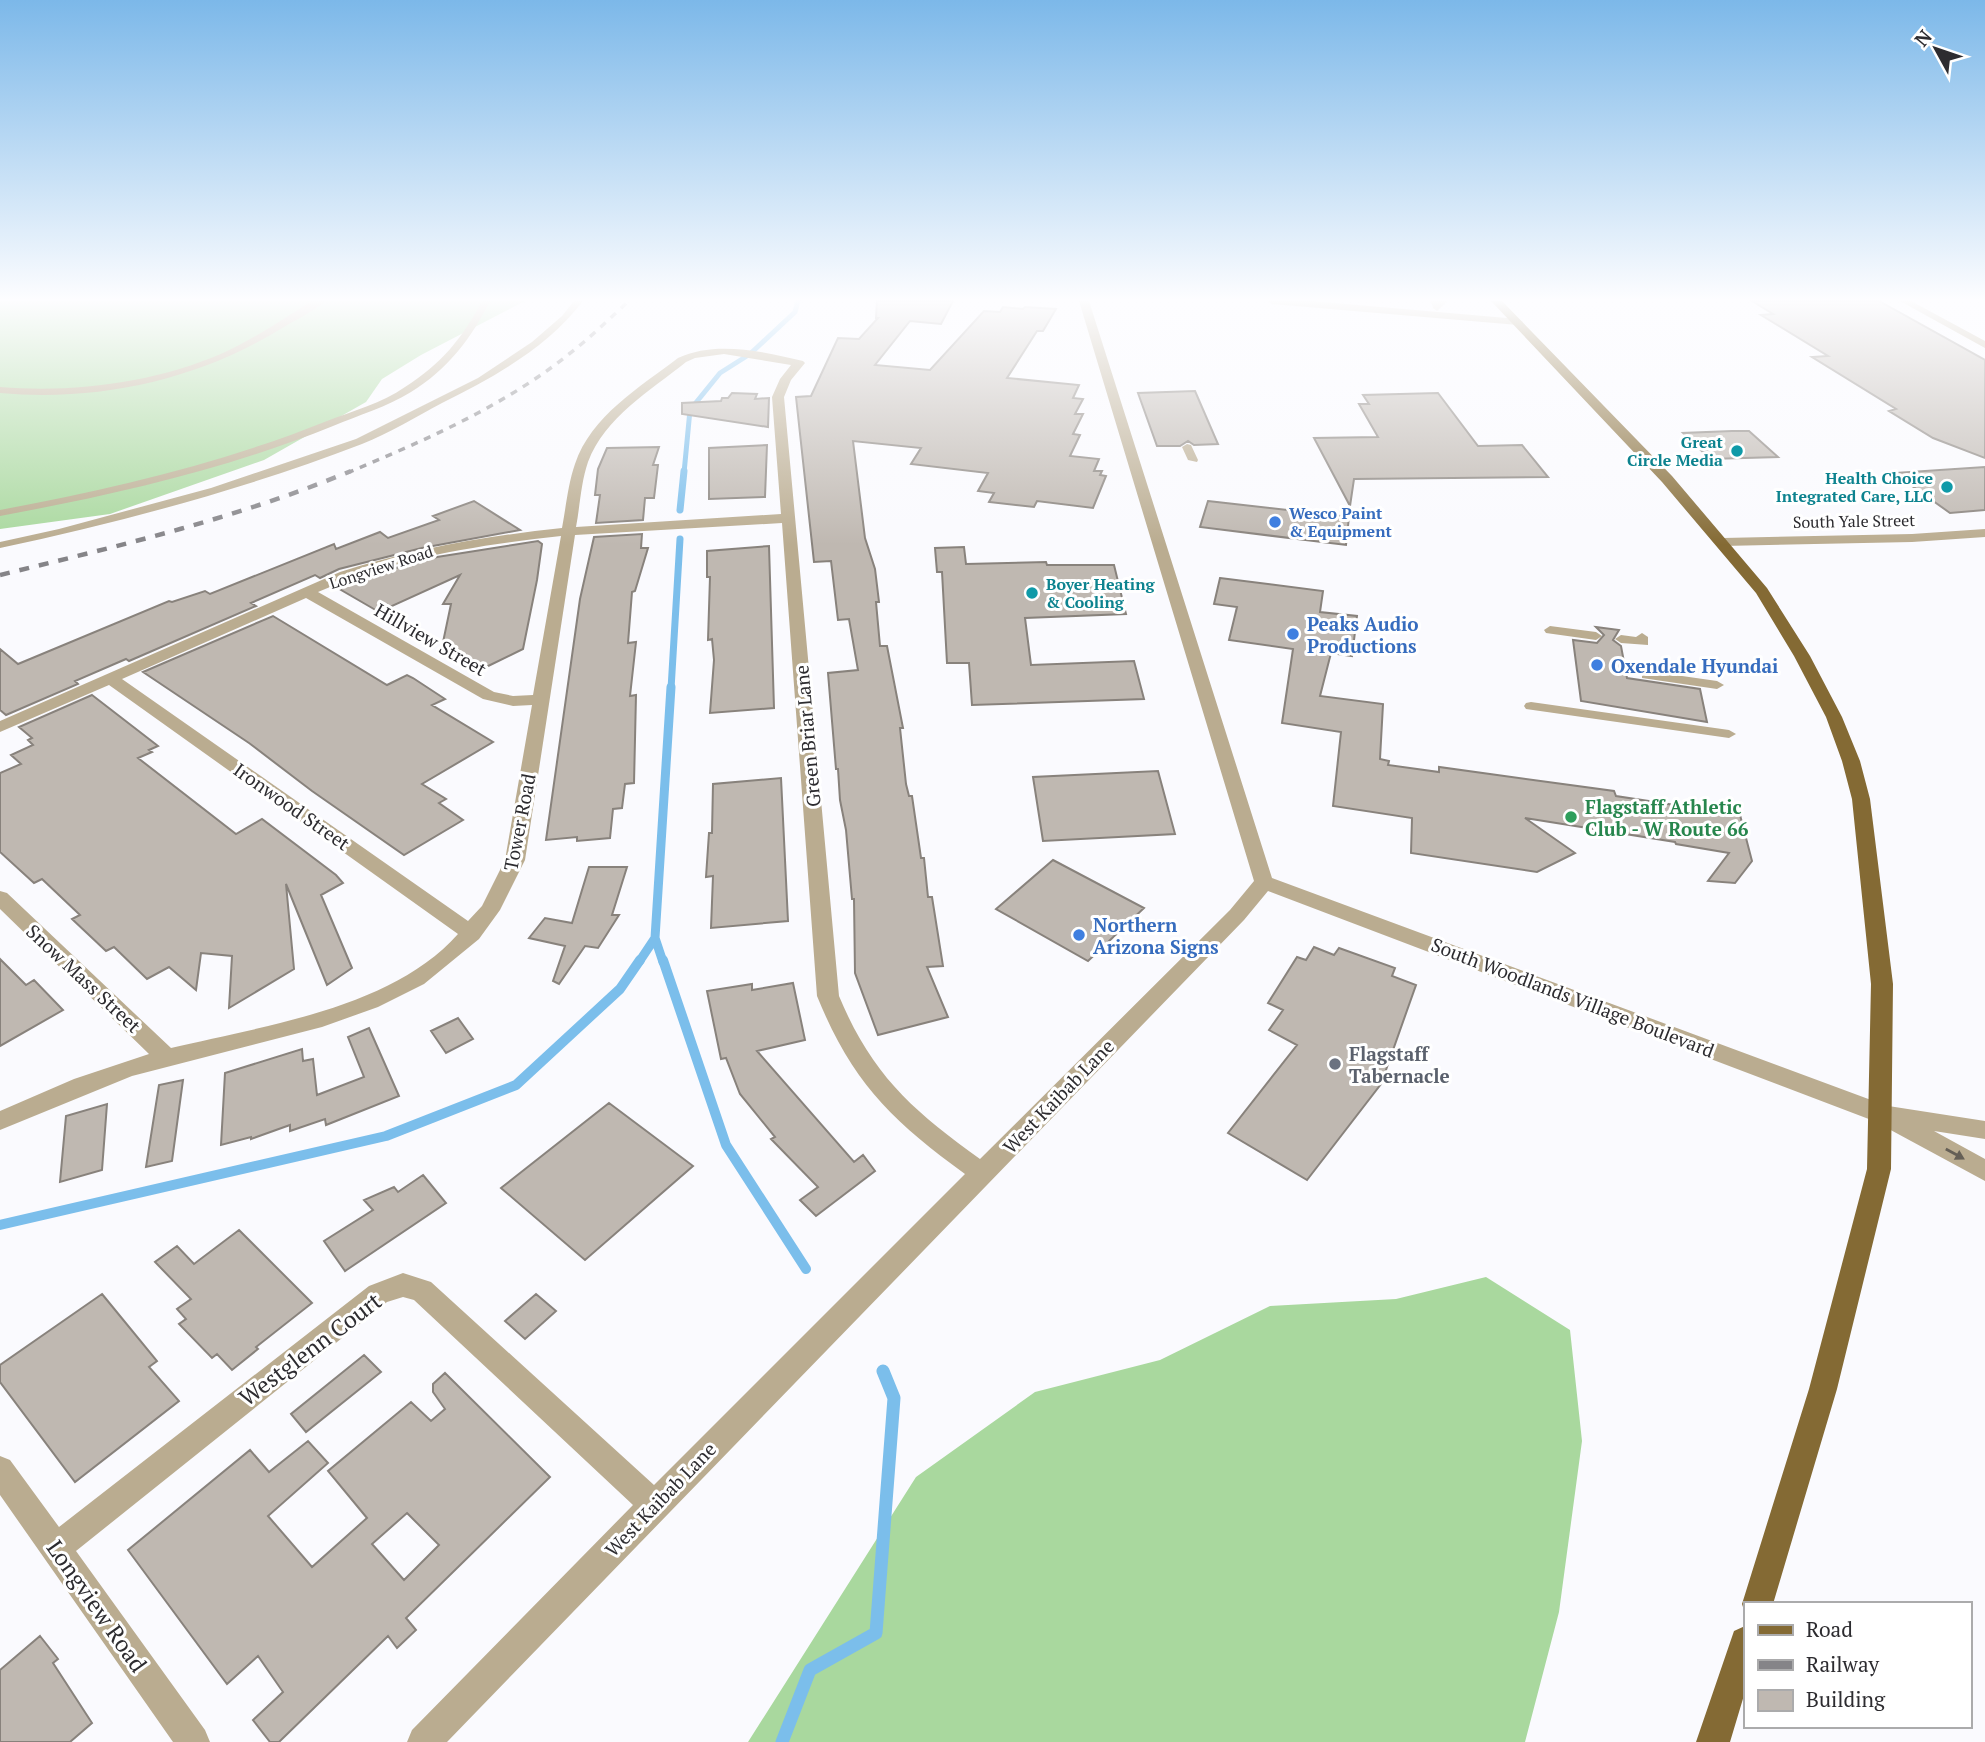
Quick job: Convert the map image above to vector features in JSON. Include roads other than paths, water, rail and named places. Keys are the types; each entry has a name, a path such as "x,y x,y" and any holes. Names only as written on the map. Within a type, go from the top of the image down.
{"main road":[{"path":"1575,382 1667,479 1762,591 1802,656 1834,717 1851,761 1861,799 1879,937 1882,984 1880,1169 1823,1389 1758,1602"},
{"path":"1713,1742 1744,1645"}],"street":[{"path":"0,390 30,393 83,390 122,382"},
{"name":"Tower Road","path":"0,1121 101,1078 167,1057 318,1022 358,1008 402,987 444,960 472,934 506,886 515,860 568,533 582,464 594,437 615,413 654,382"},
{"name":"Green Briar Lane","path":"785,382 778,397 828,996 842,1033 862,1067 885,1097 915,1125 982,1173"},
{"path":"1109,382 1264,882"},
{"name":"Longview Road","path":"0,727 307,592 371,566 442,547 568,533 790,518"},
{"name":"South Yale Street","path":"1723,542 1912,538 1985,533"},
{"name":"Hillview Street","path":"307,592 489,696 513,701 541,699"},
{"name":"Ironwood Street","path":"111,678 472,934"},
{"name":"South Woodlands Village Boulevard","path":"1264,882 1882,1114 1985,1171"},
{"name":"West Kaibab Lane","path":"424,1742 1243,908 1264,882"},
{"name":"Snow Mass Street","path":"0,898 167,1057"},
{"name":"South Woodlands Village Boulevard","path":"1882,1114 1985,1130"},
{"name":"Westglenn Court","path":"56,1548 378,1294 403,1284 422,1290 654,1505"},
{"name":"Longview Road","path":"0,1470 193,1742"}],"lane":[{"path":"0,513 90,496 269,448 381,403 418,382"},
{"path":"0,545 61,532 215,490 360,441 476,382"},
{"path":"1187,447 1192,460"},
{"path":"1550,630 1597,636"},
{"path":"1621,639 1643,642 1642,637"},
{"path":"1647,675 1717,685"},
{"path":"1531,706 1728,734"}],"waterway":[{"path":"684,473 690,410 712,382"},
{"path":"680,510 684,471"},
{"path":"671,689 680,539"},
{"path":"655,938 671,687"},
{"path":"639,962 655,938"},
{"path":"655,938 663,962"},
{"path":"0,1225 386,1136 516,1085 620,989 640,960"},
{"path":"663,960 726,1145 806,1269"},
{"path":"782,1742 810,1670 876,1633 894,1398 883,1371"}],"railway":[{"path":"347,473 462,421 529,382"},
{"path":"0,575 221,517 351,471"}],"place":[{"name":"Great Circle Media","path":"1737,451"},
{"name":"Health Choice Integrated Care, LLC","path":"1947,487"},
{"name":"Wesco Paint & Equipment","path":"1275,522"},
{"name":"Boyer Heating & Cooling","path":"1032,593"},
{"name":"Peaks Audio Productions","path":"1293,634"},
{"name":"Oxendale Hyundai","path":"1597,665"},
{"name":"Flagstaff Athletic Club - W Route 66","path":"1571,817"},
{"name":"Northern Arizona Signs","path":"1079,935"},
{"name":"Flagstaff Tabernacle","path":"1335,1064"}]}
